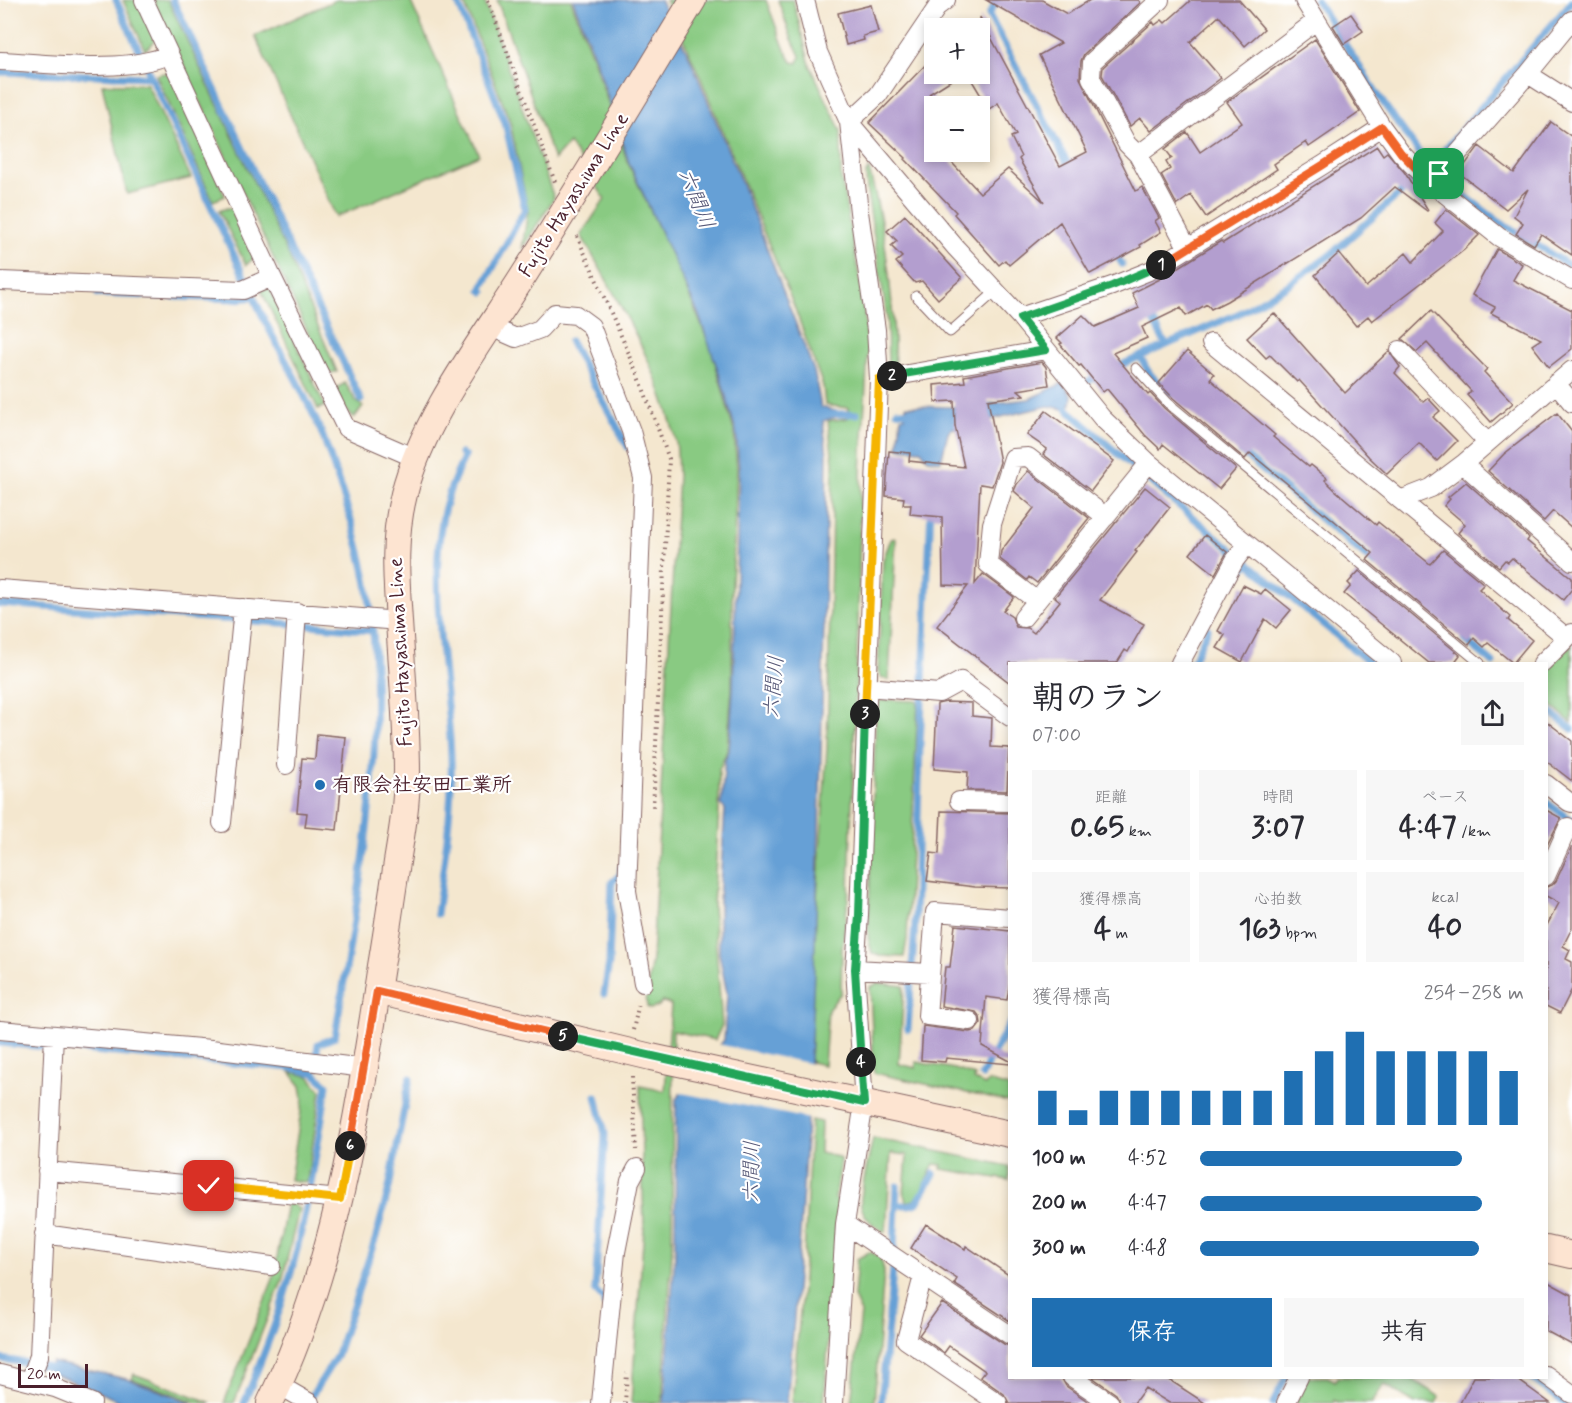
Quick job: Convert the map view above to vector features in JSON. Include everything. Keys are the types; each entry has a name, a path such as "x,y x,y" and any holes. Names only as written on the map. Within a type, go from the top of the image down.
{"main road":[{"name":"Fujito Hayashima Line","path":"275,1394 305,1322 320,1277 340,1199 377,991 404,813 407,774 390,620 398,524 415,458 428,428 449,392 566,210 693,0"},
{"path":"377,991 651,1057 1008,1134"},
{"path":"1548,1249 1572,1255"}],"street":[{"path":"144,0 161,58 258,283 346,428 415,458"},
{"path":"805,0 818,52 849,122 1020,318 1143,471 1242,552 1391,662"},
{"path":"1160,0 1092,62 1091,78 1127,144 1138,155 1188,249"},
{"path":"1304,0 1382,127 1401,153 1499,237 1572,280"},
{"path":"849,122 878,95 941,2"},
{"path":"1430,177 1528,74 1572,20"},
{"path":"1138,155 1316,21"},
{"path":"0,61 133,65 161,58"},
{"path":"1528,74 1572,102"},
{"path":"834,1403 845,1224 864,1103 855,969 859,915 879,379 876,330 849,122"},
{"path":"1020,318 1154,269 1382,127"},
{"path":"0,280 258,283"},
{"path":"491,327 516,338 540,329 555,313 576,315 591,326 631,431 643,478 627,891 644,983"},
{"path":"1211,344 1570,636 1543,662"},
{"path":"879,379 1046,350"},
{"path":"1400,350 1487,442"},
{"path":"1401,500 1431,488 1572,370"},
{"path":"1556,383 1572,403"},
{"path":"1037,601 988,564 992,524 1013,458 1028,457 1106,517"},
{"path":"1462,464 1572,561"},
{"path":"1023,618 1143,471"},
{"path":"1181,662 1242,552"},
{"path":"0,589 296,621 359,617 390,620"},
{"path":"222,823 242,616"},
{"path":"286,765 296,621"},
{"path":"866,687 939,693 955,676 1008,716"},
{"path":"1548,786 1572,803"},
{"path":"959,801 1008,802"},
{"path":"1548,872 1568,827"},
{"path":"970,1022 927,1017 917,972 935,912 1008,918"},
{"path":"855,969 917,972"},
{"path":"0,1030 53,1042 303,1060 364,1068"},
{"path":"34,1370 44,1234 53,1042"},
{"path":"601,1403 616,1252 630,1181 637,1168"},
{"path":"47,1171 340,1199"},
{"path":"845,1224 1008,1334"},
{"path":"44,1234 271,1266"},
{"path":"923,1276 906,1340 998,1403"},
{"path":"0,1374 34,1370 92,1403"},
{"path":"1548,1376 1572,1394"},
{"path":"1075,1379 1110,1403"},
{"path":"1286,1403 1298,1379"},
{"path":"275,1394 307,1401"}],"lane":[{"path":"916,296 950,332 996,291"},
{"path":"1136,368 1168,403 1479,662"}],"green space":[{"path":"123,0 138,0 155,38 145,50"},
{"path":"153,0 168,0 288,254 337,372 329,373 325,369"},
{"path":"336,0 410,0 479,155 336,217 255,36"},
{"path":"463,0 484,0 554,198 522,249 528,210 510,122"},
{"path":"497,0 571,0 628,163 679,271 712,351 734,431 737,469 732,588 732,689 727,751 719,770 719,811 713,906 722,1025 715,1040 673,1031 672,1252 662,1403 631,1403 644,1228 640,1086 665,1091 671,1005 662,1001 659,1006 651,1009 647,1007 646,996 652,959 678,475 677,447 669,416 649,362 581,235 605,199 569,143 554,160"},
{"path":"666,0 766,0 785,50 792,62 798,63 800,56 778,0 793,0 810,65 841,131 841,178 862,292 868,350 861,472 849,890 842,950 841,993 828,1010 824,1065 810,1062 814,943 827,748 833,462 828,421 848,418 848,408 825,405 823,386 794,306 701,79"},
{"path":"171,73 225,196 213,201 156,75"},
{"path":"102,84 147,84 191,178 127,194"},
{"path":"869,169 881,219 888,269 895,370 888,369 887,318 867,193 866,173"},
{"path":"232,209 255,257 246,265 219,211"},
{"path":"270,289 325,406 318,409 261,290"},
{"path":"345,383 356,401 363,407 354,418 346,410 336,391"},
{"path":"896,538 889,680 881,677 878,671 883,560 891,539"},
{"path":"1572,644 1572,723 1548,703 1548,668"},
{"path":"879,701 918,701 907,939 904,957 880,956 872,953 868,938 876,712"},
{"path":"878,983 904,986 899,1064 916,1068 916,1062 955,1069 975,1076 974,1080 985,1085 988,1081 1008,1087 1008,1102 874,1073 870,987"},
{"path":"290,1072 309,1076 321,1091 307,1181 302,1182 290,1180 303,1099 301,1086"},
{"path":"811,1120 821,1122 820,1153 838,1157 841,1161 835,1199 838,1201 824,1403 792,1403 803,1277"},
{"path":"873,1138 1008,1166 1008,1180 941,1169 942,1165 934,1164 920,1194 915,1200 906,1202 904,1194 907,1155 891,1153 886,1232 870,1222 864,1214 861,1205 863,1183"},
{"path":"287,1203 299,1209 282,1281 234,1403 224,1403 273,1279"},
{"path":"869,1252 880,1259 884,1271 874,1403 851,1403 861,1313 854,1297 857,1259"},
{"path":"134,1374 212,1403 198,1403 132,1379"},
{"path":"1307,1379 1335,1381 1336,1379 1412,1379 1440,1397 1437,1403 1415,1403 1384,1384 1372,1403 1339,1403 1334,1400 1333,1403 1295,1403"}],"water":[{"name":"六間川","path":"573,0 660,0 690,58 744,189 814,371 821,407 839,412 839,416 823,421 827,455 816,929 797,1285 787,1403 664,1403 675,1254 676,1099 724,1040 727,994 719,953 719,900 725,809 721,805 725,760 729,750 733,689 739,470 736,432 721,379 698,313 629,163 597,64"},
{"path":"1063,383 1072,396 1071,404 1063,409 1048,406 951,429 941,461 928,459 921,450 898,448 901,417 905,417 906,406 960,407 1029,399"},
{"path":"52,1362 131,1380 192,1403 124,1403 50,1372"}],"pier":[{"path":"717,1044 812,1064 810,1119 677,1092"}],"building":[{"path":"986,0 1042,0 1067,14 1090,0 1139,0 1140,3 1084,54 1081,61 1080,78 1136,191 1142,187 1159,218 1155,221 1161,232 1140,245 1141,247 1090,274 1060,222 1009,265 1005,260 999,265 954,214 956,212 906,158 869,123 924,66 924,84 945,84 929,94 931,96 924,96 924,162 951,162 980,193 1008,169 1044,202 1019,159 1021,157 1011,137 1016,135 998,103 990,108 990,96 981,96 974,84 990,84 990,36 1060,166 1087,152 1039,55 1061,43"},
{"path":"1191,0 1239,0 1264,29 1245,46 1219,16 1190,42 1221,78 1151,131 1140,118 1130,126 1102,75 1103,67 1153,22 1155,25 1162,20 1165,23"},
{"path":"871,5 878,32 863,36 864,40 846,45 838,13"},
{"path":"1351,14 1363,31 1344,44 1333,26"},
{"path":"1315,39 1360,112 1309,147 1306,142 1274,164 1277,169 1206,217 1191,195 1177,205 1161,175 1170,169 1166,162 1172,158 1165,149 1187,132 1200,152 1242,123 1227,102"},
{"path":"1551,122 1572,137 1572,255 1541,234 1534,245 1516,234 1523,223 1514,216 1528,189 1506,209 1459,173 1479,146 1514,173"},
{"path":"1377,146 1383,155 1387,152 1405,173 1427,211 1395,187 1361,218 1227,301 1211,309 1207,304 1186,316 1181,308 1142,327 1147,338 1113,353 1148,395 1150,393 1164,408 1236,469 1219,489 1163,444 1160,449 1145,435 1107,389 1103,392 1057,338 1083,315 1095,327 1139,308 1132,293 1160,279 1221,241 1223,243"},
{"path":"1446,209 1479,235 1464,250 1372,321 1368,316 1356,326 1315,275 1339,253 1366,287 1406,253 1413,262 1443,231 1435,223"},
{"path":"905,215 962,278 938,299 922,281 915,283 896,262 902,257 891,246 897,241 887,231"},
{"path":"1497,249 1522,264 1513,280 1572,310 1572,349 1549,367 1532,345 1541,339 1491,313 1495,307 1472,295"},
{"path":"1431,311 1487,369 1484,372 1513,403 1491,422 1467,395 1471,391 1427,343 1417,352 1402,339"},
{"path":"1274,313 1345,393 1389,351 1400,367 1395,373 1423,402 1428,398 1440,411 1433,417 1457,441 1437,461 1419,443 1387,474 1299,380 1297,382 1270,355 1266,358 1247,338"},
{"path":"1187,351 1214,374 1210,379 1275,435 1273,437 1309,467 1311,465 1327,478 1325,480 1335,490 1376,525 1378,522 1430,564 1443,550 1484,584 1479,589 1510,617 1508,620 1532,640 1514,662 1488,643 1484,647 1474,638 1469,645 1367,560 1373,553 1250,453 1245,459 1173,398 1159,383"},
{"path":"1042,362 1046,367 1049,385 1018,390 1024,395 988,400 1000,462 992,486 980,484 975,584 983,574 1014,597 1003,611 1012,617 1016,627 1027,628 1034,633 1060,601 1055,597 1145,487 1170,507 1100,600 1144,624 1128,652 1125,650 1118,662 1008,662 1008,681 937,626 968,586 943,585 942,517 910,514 911,504 903,504 904,498 886,496 889,451 910,453 909,461 964,467 955,426 954,401 935,402 934,385 965,382 964,376"},
{"path":"1046,411 1114,461 1091,491 1043,454 1047,449 1027,435"},
{"path":"1557,413 1572,432 1572,528 1553,511 1544,521 1488,471 1504,454"},
{"path":"1028,471 1089,518 1037,583 1029,577 1027,580 1000,559 1001,551 1034,508 1014,491"},
{"path":"1466,482 1529,538 1527,541 1572,578 1572,589 1563,600 1512,558 1508,562 1505,560 1499,567 1458,533 1465,524 1444,506 1450,499 1448,497"},
{"path":"1205,535 1227,552 1215,574 1190,554"},
{"path":"1359,571 1460,655 1455,662 1428,662 1344,594 1351,586 1348,583"},
{"path":"1243,585 1261,594 1265,589 1291,610 1276,628 1265,619 1242,662 1217,648 1225,635 1218,631"},
{"path":"972,703 972,716 992,718 991,747 1008,748 1007,791 967,790 968,772 934,769 937,704"},
{"path":"1548,723 1572,741 1572,781 1548,763"},
{"name":"有限会社安田工業所","path":"317,734 346,737 337,830 305,827 307,813 297,812 302,758 315,759"},
{"path":"941,811 1008,813 1008,888 975,887 927,881 931,853 939,854"},
{"path":"1548,811 1561,818 1548,843"},
{"path":"1572,846 1572,928 1563,946 1570,950 1566,959 1572,962 1572,989 1560,1013 1548,1007 1548,923 1559,903 1548,897 1548,886 1556,881"},
{"path":"955,925 1008,931 1007,1000 986,997 982,1046 1008,1060 1008,1064 946,1058 945,1062 921,1060 923,1026 969,1032 975,1031 981,1023 976,1012 941,1006 945,967 950,967"},
{"path":"926,1224 965,1249 966,1246 1008,1275 1008,1320 954,1284 957,1279 911,1248"},
{"path":"1548,1282 1572,1295 1572,1345 1548,1332"},
{"path":"942,1303 1008,1345 1008,1379 1062,1379 1066,1386 1090,1403 1009,1403 1004,1394 980,1377 985,1371 949,1346 944,1353 919,1335"},
{"path":"1095,1379 1168,1379 1205,1403 1169,1403 1145,1388 1134,1403 1121,1403 1116,1394"},
{"path":"1473,1379 1517,1379 1550,1403 1460,1403"}],"waterway":[{"path":"116,0 264,319 321,432 361,555 374,640 376,697 369,811 335,1037 318,1044 314,1073 327,1085 316,1154 298,1246 287,1286 244,1403"},
{"path":"173,0 361,400"},
{"path":"457,0 505,123 525,209 481,290 484,292"},
{"path":"997,0 989,15 1071,170"},
{"path":"1316,0 1386,107 1431,169"},
{"path":"1114,368 1240,313 1285,287 1330,255 1429,168 1572,1"},
{"path":"0,72 150,77"},
{"path":"1439,176 1498,221 1572,267"},
{"path":"1114,251 1122,264"},
{"path":"98,294 237,299 254,297"},
{"path":"1150,315 1166,345"},
{"path":"570,341 628,447"},
{"path":"1141,356 1156,381 1170,393"},
{"path":"1077,388 1099,375"},
{"path":"1061,400 1069,411 1162,492 1369,662"},
{"path":"897,411 912,413"},
{"path":"831,414 857,414"},
{"path":"1241,452 1375,564"},
{"path":"437,914 451,796 449,724 437,589 438,556 441,524 449,493 465,456 461,454"},
{"path":"908,1029 915,923 920,746 931,508"},
{"path":"1233,582 1248,563"},
{"path":"0,604 372,631"},
{"path":"1192,662 1208,629"},
{"path":"1464,639 1492,662"},
{"path":"1548,711 1572,729"},
{"path":"1548,803 1572,821"},
{"path":"604,994 609,963 612,882 621,874 621,868"},
{"path":"982,1075 1008,1027"},
{"path":"0,1043 292,1068 314,1073"},
{"path":"309,1400 336,1357 376,1237 389,1188 410,1078"},
{"path":"596,1096 605,1134 595,1290 604,1300 604,1304"},
{"path":"896,1205 917,1203 934,1174"},
{"path":"881,1403 893,1270 897,1186"},
{"path":"0,1359 59,1370"},
{"path":"1273,1403 1285,1379"},
{"path":"1532,1379 1565,1403"}],"place":[{"name":"有限会社安田工業所","path":"320,785"}],"route":[{"path":"209,1186 340,1199 377,991 630,1052 864,1103 855,969 859,915 879,379 1046,350 1020,318 1154,269 1382,127 1401,153 1431,184 1439,174"}]}
